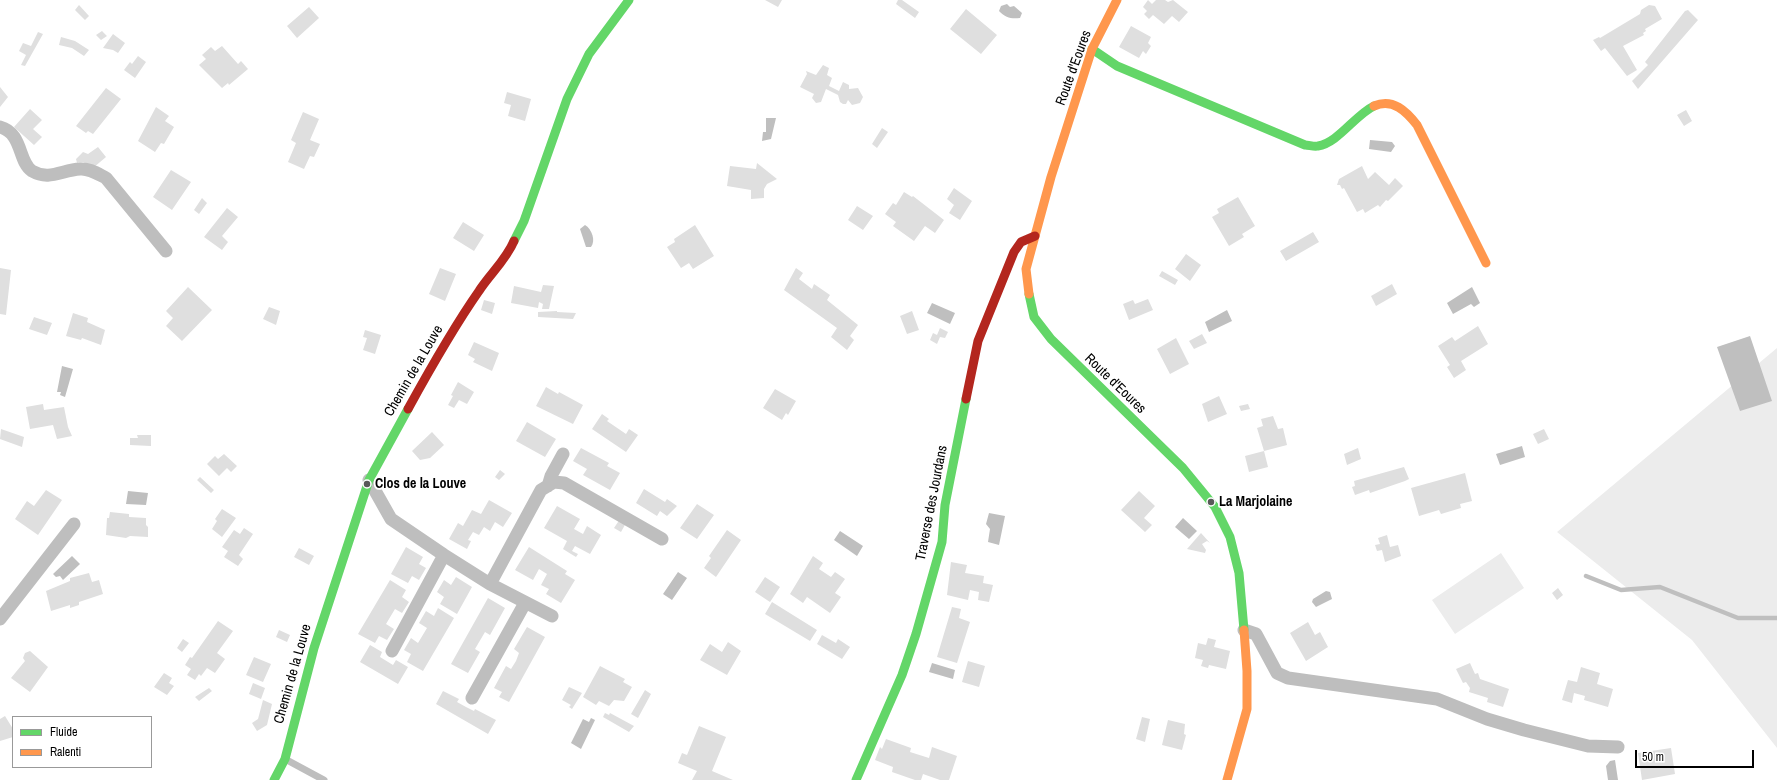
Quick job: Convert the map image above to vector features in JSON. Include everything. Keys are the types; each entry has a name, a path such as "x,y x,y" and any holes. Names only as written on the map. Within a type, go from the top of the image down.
{"street":[{"name":"Chemin de la Louve","path":"274,780 285,759 314,648 369,480 424,379 480,290 509,253 524,221 567,99 589,54 629,0"},
{"name":"Route d'Eoures","path":"1117,0 1092,49 1035,236 1026,269 1027,286 1034,317 1051,339 1091,380 1183,468 1214,507 1230,537 1239,574 1244,630 1247,708 1227,780"},
{"path":"1092,49 1117,66 1305,145 1318,146 1332,138 1374,105 1388,102 1404,109 1417,125 1486,263"},
{"path":"0,127 6,129 14,138 21,149 24,161 29,169 41,175 50,176 81,168 106,178 166,250"},
{"name":"Traverse des Jourdans","path":"856,780 902,675 942,542 946,505 978,341 1014,252 1021,242 1035,236"},
{"path":"548,486 550,476 563,454"},
{"path":"369,480 391,519 490,584 552,616"},
{"path":"490,584 541,490 554,482 564,483 662,539"},
{"path":"0,619 74,524"},
{"path":"392,651 444,555"},
{"path":"472,698 525,603"},
{"path":"1244,630 1256,634 1278,672 1288,678 1437,700 1488,719 1524,730 1588,746 1618,747"}],"lane":[{"path":"285,759 324,780"}],"shaded area":[{"path":"1007,4 1010,7 1014,6 1022,13 1020,18 1009,18 999,11 1001,6"},
{"path":"766,118 776,118 771,139 762,141 763,132 766,132"},
{"path":"1370,140 1392,142 1395,146 1391,152 1369,149"},
{"path":"585,225 590,229 593,238 591,247 586,247 580,229"},
{"path":"1472,287 1480,303 1474,307 1471,304 1453,314 1447,303"},
{"path":"932,303 955,313 950,324 927,313"},
{"path":"1227,310 1232,321 1209,332 1205,322"},
{"path":"1750,336 1772,401 1740,411 1717,347"},
{"path":"1777,348 1777,748 1692,640 1557,532"},
{"path":"62,366 73,369 65,397 60,395 61,392 57,392"},
{"path":"1522,446 1525,457 1500,465 1496,454"},
{"path":"128,491 148,493 146,505 126,504"},
{"path":"989,513 1005,516 999,545 988,542 990,529 986,524"},
{"path":"1183,518 1197,531 1189,539 1175,527"},
{"path":"840,531 863,546 857,556 834,540"},
{"path":"1501,553 1524,588 1455,634 1432,600"},
{"path":"72,556 80,564 63,580 60,576 56,577 53,574"},
{"path":"678,572 687,578 672,600 663,594"},
{"path":"1326,591 1330,592 1332,599 1316,607 1312,602 1313,599"},
{"path":"932,663 955,670 953,679 929,672"},
{"path":"591,718 595,720 581,749 571,743 583,719 589,722"},
{"path":"1615,760 1618,780 1608,780 1606,766 1610,761"}],"building":[{"path":"765,0 782,0 778,7"},
{"path":"898,0 902,0 919,12 915,18 896,4"},
{"path":"1148,0 1152,4 1156,0 1165,0 1168,2 1173,0 1188,12 1179,22 1172,16 1164,24 1153,15 1149,19 1144,14 1147,11 1143,7"},
{"path":"79,5 89,16 85,20 75,10"},
{"path":"1649,5 1655,6 1662,19 1645,29 1646,31 1643,33 1644,35 1623,46 1637,70 1627,76 1605,48 1601,51 1593,40 1599,37 1600,38 1640,14 1641,10"},
{"path":"309,7 319,18 297,38 287,26"},
{"path":"966,9 997,35 981,54 950,29"},
{"path":"1688,10 1698,20 1638,89 1632,81 1648,65 1645,62 1685,11"},
{"path":"1131,26 1151,37 1148,43 1151,46 1146,54 1143,51 1139,58 1119,47"},
{"path":"102,31 107,36 101,40 96,35"},
{"path":"38,32 43,34 25,66 21,65 26,55 19,51 23,43 31,46"},
{"path":"113,34 125,43 118,53 113,50 103,48"},
{"path":"61,37 75,41 89,50 84,56 72,48 59,45"},
{"path":"222,46 238,64 241,61 248,69 229,85 228,83 222,88 199,65 206,59 202,55 211,47 215,51"},
{"path":"138,56 146,62 135,78 124,70 130,62 132,64"},
{"path":"823,65 829,68 827,75 832,78 829,86 839,91 843,82 849,85 849,89 858,88 863,97 860,103 852,105 848,100 846,104 843,104 840,102 838,95 826,89 821,102 816,103 812,98 814,94 800,87 807,74 806,71 816,75"},
{"path":"0,87 8,97 0,107"},
{"path":"106,88 121,99 93,134 88,131 86,133 76,126"},
{"path":"507,92 531,99 525,121 508,116 511,105 504,103"},
{"path":"156,107 169,116 165,121 174,127 164,144 161,143 155,152 138,141"},
{"path":"30,109 42,120 33,129 42,137 34,145 14,127"},
{"path":"1686,110 1692,121 1684,126 1677,115"},
{"path":"303,112 319,119 310,140 320,144 314,157 310,156 304,169 288,162 296,143 291,140"},
{"path":"882,128 888,132 877,148 872,144"},
{"path":"98,147 106,157 93,168 83,162 77,163 76,159 83,152 88,154"},
{"path":"757,163 777,179 767,184 764,189 764,198 751,199 751,190 727,186 730,166 756,169"},
{"path":"1362,166 1368,179 1375,172 1389,185 1395,178 1403,186 1380,207 1378,205 1365,213 1363,209 1357,212 1344,188 1342,189 1340,185 1337,185 1339,179"},
{"path":"171,170 191,182 172,210 153,197"},
{"path":"954,188 972,201 960,220 949,213 954,205 947,199"},
{"path":"904,192 912,197 913,196 944,220 935,233 925,226 914,241 893,226 896,222 885,214 893,203 896,205"},
{"path":"1238,197 1255,226 1242,234 1244,237 1229,246 1212,217 1219,213 1217,209"},
{"path":"202,198 207,203 199,214 194,210"},
{"path":"857,206 873,216 863,230 848,220"},
{"path":"227,208 238,217 222,236 228,242 222,250 204,237"},
{"path":"463,222 484,235 474,251 453,238"},
{"path":"695,225 714,256 693,269 689,263 681,268 667,247 675,242 674,239"},
{"path":"1313,232 1319,242 1286,261 1280,251"},
{"path":"1186,254 1201,265 1190,281 1175,269"},
{"path":"0,268 11,270 6,315 0,314"},
{"path":"440,268 456,274 445,301 429,294"},
{"path":"796,268 803,273 799,279 812,289 814,284 830,295 827,300 858,325 850,336 854,340 847,350 831,337 837,328 784,290"},
{"path":"1162,271 1178,280 1175,285 1159,276"},
{"path":"1392,284 1397,294 1376,306 1371,296"},
{"path":"543,285 554,286 549,309 542,309 543,304 539,302 538,308 511,303 514,286 541,292"},
{"path":"188,287 212,310 182,341 166,326 173,318 166,311"},
{"path":"1148,299 1153,310 1129,320 1123,304 1133,300 1135,304"},
{"path":"484,300 495,303 492,314 481,310"},
{"path":"269,307 280,311 276,325 263,319"},
{"path":"557,311 576,313 573,319 538,317 538,312"},
{"path":"912,311 919,330 907,334 900,316"},
{"path":"73,313 88,318 87,322 105,330 101,345 82,338 81,340 66,336"},
{"path":"34,317 52,323 47,335 29,329"},
{"path":"1478,326 1488,344 1461,361 1466,370 1454,378 1447,367 1450,365 1438,346 1452,337 1455,341"},
{"path":"940,328 948,332 945,338 940,337 937,344 930,340 933,333 937,335"},
{"path":"365,330 381,335 375,354 363,350 367,338 363,337"},
{"path":"1202,334 1207,343 1194,349 1189,341"},
{"path":"1176,338 1189,364 1170,374 1157,349"},
{"path":"474,342 499,353 492,371 473,362 475,359 468,355"},
{"path":"458,382 474,392 467,404 459,400 454,408 448,405 453,396 451,395"},
{"path":"546,387 583,405 573,424 536,406"},
{"path":"775,389 796,401 788,415 786,413 782,420 763,408"},
{"path":"1219,396 1227,414 1208,422 1202,404"},
{"path":"43,404 44,410 64,407 68,427 72,436 57,439 53,425 30,429 26,407"},
{"path":"1248,404 1250,409 1241,411 1239,406"},
{"path":"602,414 609,419 607,421 626,434 629,429 638,435 626,452 592,429"},
{"path":"1273,416 1278,429 1283,428 1287,445 1264,451 1257,428 1263,426 1261,419"},
{"path":"527,422 556,439 545,457 516,441"},
{"path":"1,429 24,437 22,447 0,439"},
{"path":"1544,429 1549,439 1538,444 1533,434"},
{"path":"432,432 444,445 430,458 420,460 412,451"},
{"path":"137,435 151,435 151,446 130,445 130,438 138,438"},
{"path":"581,448 609,463 607,466 620,473 610,490 583,475 587,469 573,461"},
{"path":"1358,448 1361,459 1347,465 1344,454"},
{"path":"1264,451 1268,467 1249,472 1245,456"},
{"path":"224,454 237,466 231,472 227,468 219,476 207,464 215,456 218,459"},
{"path":"1404,467 1409,479 1370,493 1369,490 1355,495 1352,487 1355,486 1354,481"},
{"path":"500,470 505,474 499,480 495,477"},
{"path":"1465,473 1472,501 1460,504 1461,508 1441,514 1439,510 1419,516 1411,488"},
{"path":"200,477 214,490 211,493 197,480"},
{"path":"644,489 665,502 667,499 677,506 667,516 660,511 657,516 636,503"},
{"path":"46,490 62,500 38,535 15,519 27,501 34,506"},
{"path":"1139,491 1155,506 1144,518 1152,525 1145,532 1121,510"},
{"path":"489,500 512,513 503,527 495,522 490,531 484,527 479,535 473,532 468,540 471,541 467,549 449,539 458,523 463,526 472,510 481,514"},
{"path":"697,504 714,515 697,539 680,528"},
{"path":"557,506 580,519 574,529 583,534 587,526 601,535 590,554 575,546 572,551 578,554 576,557 563,549 567,541 544,528"},
{"path":"222,509 236,518 222,537 212,529 217,521 215,519"},
{"path":"110,512 129,514 129,517 146,518 148,537 130,536 126,538 106,535 107,518 109,518"},
{"path":"620,519 626,523 621,532 614,528"},
{"path":"244,528 253,534 239,555 243,559 238,566 224,557 228,551 222,547 234,530 240,534"},
{"path":"727,530 741,540 716,577 704,568 711,558 709,556"},
{"path":"1201,533 1210,543 1207,541 1202,544 1206,550 1205,553 1187,549"},
{"path":"1387,535 1390,547 1398,545 1401,556 1385,562 1382,550 1377,551 1375,545 1380,544 1378,538"},
{"path":"406,547 423,557 419,564 426,568 419,580 412,576 408,583 391,574"},
{"path":"529,547 567,571 565,574 575,580 561,603 546,594 549,589 541,585 547,574 539,569 533,580 515,570"},
{"path":"299,548 314,556 309,565 294,557"},
{"path":"813,556 823,563 819,569 831,577 835,572 845,579 835,593 841,597 830,613 807,597 803,603 790,594"},
{"path":"951,562 967,565 965,573 984,576 983,583 993,585 989,602 978,600 979,592 970,590 968,600 947,595"},
{"path":"89,573 92,582 99,580 103,594 79,602 79,605 70,608 70,605 51,611 46,591 70,581 70,578"},
{"path":"456,577 472,587 457,614 440,604 444,597 437,592 444,580 451,585"},
{"path":"765,577 780,587 770,602 755,592"},
{"path":"390,580 406,590 402,597 409,602 402,613 395,609 386,624 394,629 387,640 379,636 375,643 358,634"},
{"path":"1558,588 1563,595 1557,600 1552,593"},
{"path":"488,598 505,608 490,635 485,632 475,649 480,652 468,673 451,664"},
{"path":"772,602 817,630 810,641 765,614"},
{"path":"952,607 961,609 959,618 970,622 957,663 937,657"},
{"path":"438,608 454,618 423,671 407,662 411,654 404,650 411,638 418,643 427,628 419,623 426,611 434,616"},
{"path":"218,621 233,631 217,653 225,659 215,673 207,668 201,676 199,674 195,680 187,675 191,669 185,665 190,657 192,658"},
{"path":"1308,622 1315,635 1320,632 1328,647 1306,661 1290,633"},
{"path":"527,627 545,637 509,702 499,697 502,692 494,688 506,666 511,669 516,661 519,653 514,649"},
{"path":"279,630 290,635 287,642 276,637"},
{"path":"822,635 836,643 838,639 850,647 842,659 817,644"},
{"path":"1208,638 1216,640 1214,647 1230,651 1226,669 1209,665 1208,668 1201,666 1203,660 1195,658 1198,643 1206,645"},
{"path":"183,639 189,643 182,652 177,648"},
{"path":"728,642 741,651 727,675 700,660 710,644 722,652"},
{"path":"370,645 382,652 380,657 393,665 396,660 408,667 398,684 360,662"},
{"path":"30,651 48,667 30,692 11,678 25,661 23,658 25,653"},
{"path":"254,657 271,664 263,682 246,675"},
{"path":"968,661 985,666 979,687 962,682"},
{"path":"1470,663 1475,674 1478,673 1480,679 1509,689 1503,707 1487,702 1488,698 1469,692 1470,688 1466,682 1463,683 1456,669"},
{"path":"600,666 625,679 623,682 632,687 624,701 614,700 609,706 599,701 596,705 583,697"},
{"path":"1581,667 1600,673 1597,684 1613,689 1608,707 1584,700 1585,696 1574,693 1572,703 1562,700 1568,680 1577,682"},
{"path":"164,673 172,678 169,683 174,686 167,695 154,687"},
{"path":"253,683 265,688 261,699 249,694"},
{"path":"569,687 582,693 572,709 569,707 571,705 562,700"},
{"path":"209,688 212,691 199,701 195,697"},
{"path":"645,690 651,694 638,718 631,714"},
{"path":"443,691 459,699 457,702 466,707 474,711 475,709 496,720 488,734 436,704"},
{"path":"263,700 272,704 267,725 257,731 252,723 258,719"},
{"path":"605,713 609,715 610,713 634,726 629,732 603,717"},
{"path":"5,716 12,727 12,737 0,741 0,719"},
{"path":"1142,717 1150,719 1145,742 1136,739"},
{"path":"1168,720 1185,724 1184,734 1186,735 1182,750 1162,745"},
{"path":"699,726 726,737 712,771 733,780 692,780 697,771 678,763 682,753 687,755"},
{"path":"886,739 911,748 910,752 929,758 932,747 957,756 949,780 940,780 923,774 921,780 915,780 892,772 893,767 875,760 880,747 882,749"},
{"path":"1671,748 1675,774 1642,780 1638,753"}],"waterway":[{"path":"1586,576 1621,590 1660,587 1738,618 1777,618"}],"traffic: fast":[{"path":"514,241 524,221 567,99 589,54 629,0"},
{"path":"1092,49 1117,66 1305,145 1318,146 1333,140 1367,110 1374,106"},
{"path":"1029,294 1034,317 1051,339 1183,468 1215,507 1230,537 1239,573 1244,630"},
{"path":"856,780 902,675 916,634 942,542 945,505 966,399"},
{"path":"274,780 285,759 314,648 369,480 408,409"}],"traffic: slow":[{"path":"1029,294 1026,269 1051,177 1092,49 1117,0"},
{"path":"1374,106 1387,104 1398,107 1404,111 1417,125 1486,263"},
{"path":"1227,780 1247,709 1247,671 1244,630"}],"traffic: jam":[{"path":"966,399 978,341 1014,252 1021,242 1035,236"},
{"path":"408,409 460,319 483,285 507,254 514,241"}],"place":[{"name":"Clos de la Louve","path":"367,484"},
{"name":"La Marjolaine","path":"1211,502"}]}
